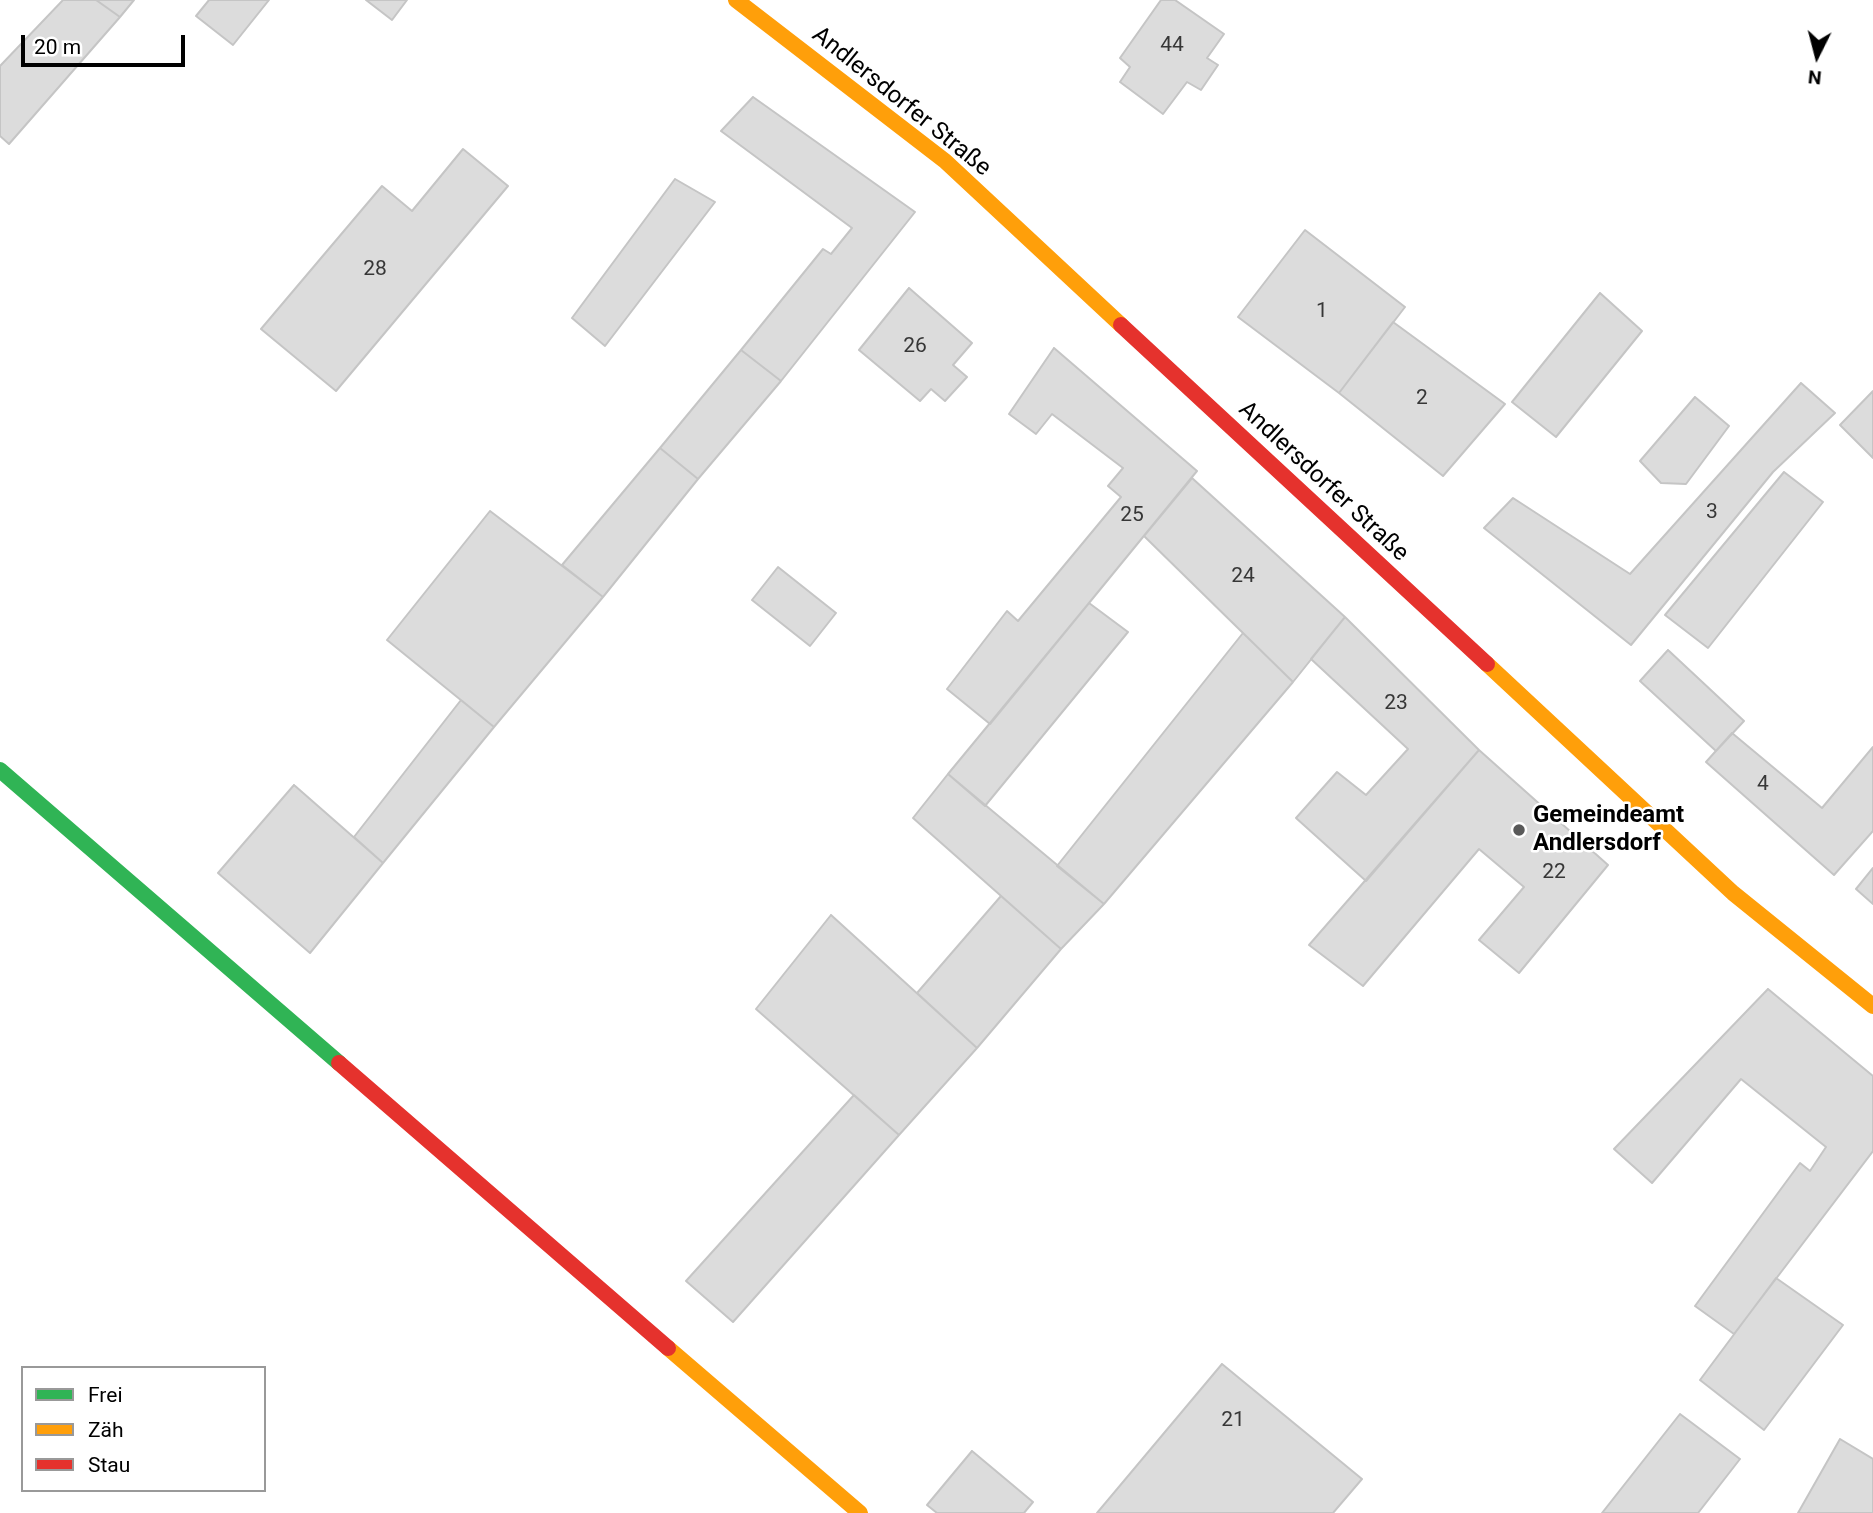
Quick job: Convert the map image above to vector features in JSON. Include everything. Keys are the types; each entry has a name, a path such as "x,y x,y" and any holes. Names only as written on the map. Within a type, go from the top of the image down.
{"street":[{"name":"Andlersdorfer Straße","path":"736,0 945,161 1732,893 1873,1006"},
{"path":"0,770 860,1513"}],"building":[{"path":"63,0 96,0 120,17 9,144 0,136 0,66"},
{"path":"96,0 134,0 120,17"},
{"path":"209,0 269,0 233,45 196,16"},
{"path":"366,0 407,0 392,20"},
{"path":"1161,0 1175,0 1224,34 1207,58 1218,65 1201,90 1187,82 1163,114 1120,82 1130,67 1120,58"},
{"path":"753,97 915,212 781,381 741,350 823,249 831,254 852,228 721,131"},
{"path":"463,149 508,186 336,391 261,329 382,186 412,211"},
{"path":"675,179 715,202 605,346 572,318"},
{"path":"1305,230 1405,307 1339,393 1238,317"},
{"path":"909,288 972,343 953,365 967,377 945,401 931,389 920,401 859,350"},
{"path":"1600,293 1642,331 1556,437 1512,402"},
{"path":"1393,322 1505,404 1443,476 1339,393"},
{"path":"1054,348 1197,471 990,724 947,689 1007,611 1018,621 1121,497 1108,486 1123,468 1052,414 1036,434 1009,414"},
{"path":"741,350 781,381 698,479 660,448"},
{"path":"1801,383 1835,413 1773,472 1631,645 1484,528 1513,498 1630,574"},
{"path":"1873,391 1873,458 1840,425"},
{"path":"1695,397 1729,426 1686,484 1661,483 1640,461"},
{"path":"660,448 698,479 603,597 562,565"},
{"path":"1784,472 1823,502 1708,648 1665,615"},
{"path":"1192,478 1345,617 1293,682 1144,536"},
{"path":"490,511 603,597 494,727 387,640"},
{"path":"778,567 836,613 810,646 752,600"},
{"path":"1089,603 1128,632 985,806 948,774"},
{"path":"1345,617 1479,750 1366,881 1296,818 1337,772 1366,795 1408,749 1311,659"},
{"path":"1243,633 1293,682 1104,904 1057,866"},
{"path":"1668,650 1744,721 1716,751 1640,681"},
{"path":"461,700 494,727 383,863 354,837"},
{"path":"1732,733 1822,808 1873,747 1873,831 1834,875 1706,762"},
{"path":"1479,750 1608,865 1519,973 1479,940 1524,887 1479,849 1363,986 1309,945"},
{"path":"948,774 1104,904 1061,949 913,818"},
{"path":"294,785 383,863 310,953 218,873"},
{"path":"1873,868 1873,904 1856,889"},
{"path":"1001,896 1061,949 977,1048 917,993"},
{"path":"831,915 977,1048 899,1135 756,1009"},
{"path":"1768,989 1873,1076 1873,1151 1734,1334 1695,1306 1800,1163 1810,1171 1826,1147 1741,1079 1652,1183 1614,1149"},
{"path":"854,1095 899,1135 733,1322 686,1281"},
{"path":"1776,1278 1843,1325 1764,1430 1700,1380"},
{"path":"1222,1364 1362,1479 1333,1513 1097,1513"},
{"path":"1680,1414 1740,1459 1698,1513 1602,1513"},
{"path":"1840,1439 1873,1459 1873,1513 1798,1513"},
{"path":"972,1451 1033,1502 1024,1513 937,1513 927,1505"}],"traffic: fast":[{"path":"0,770 339,1063"}],"traffic: slow":[{"path":"736,0 945,161 1121,325"},
{"path":"1487,664 1733,893 1873,1006"},
{"path":"668,1348 860,1513"}],"traffic: jam":[{"path":"1121,325 1487,664"},
{"path":"339,1063 668,1348"}],"place":[{"name":"Gemeindeamt Andlersdorf","path":"1519,830"}]}
